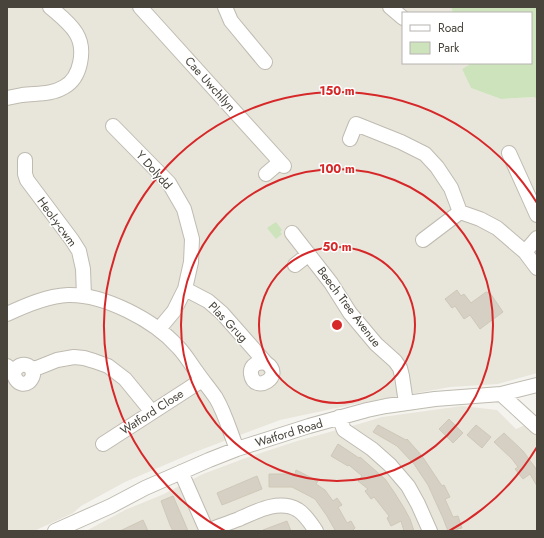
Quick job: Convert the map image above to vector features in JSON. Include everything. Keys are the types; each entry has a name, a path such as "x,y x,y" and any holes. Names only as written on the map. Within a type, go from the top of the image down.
{"street":[{"path":"7,98 53,92 71,82 78,70 81,60 81,46 76,33 67,22 50,7"},
{"name":"Cae Uwchllyn","path":"140,7 282,164 266,174"},
{"path":"225,7 231,21 265,62"},
{"path":"390,7 402,17"},
{"path":"350,139 356,124 401,142 425,154 437,167 451,188 460,212"},
{"name":"Y Dolydd","path":"113,126 168,183 184,209 192,239 191,262 185,290 174,311 159,329"},
{"path":"509,154 537,215"},
{"name":"Heol-y-cwm","path":"22,170 27,180 79,251 83,269 84,296"},
{"path":"423,240 460,212"},
{"path":"460,212 480,219 497,228 525,252 537,268"},
{"name":"Beech Tree Avenue","path":"292,233 330,283 350,313 372,339 395,361 400,368 406,403"},
{"path":"525,252 537,238"},
{"path":"295,265 308,254"},
{"name":"Plas Grug","path":"185,290 208,301 222,313 266,363"},
{"path":"7,314 43,299 67,295 84,296 108,302 132,313 159,329 178,347 216,399 237,449"},
{"path":"10,369 16,368 22,364 29,366 32,370 57,360 74,357 94,360 108,366 125,379 152,412"},
{"name":"Watford Close","path":"103,444 202,380"},
{"name":"Watford Road","path":"55,531 111,506 145,488 209,460 237,449 309,426 367,410 436,399 501,394 537,385"},
{"path":"501,394 537,427"},
{"path":"339,417 344,430 372,449 390,465 408,486 430,531"},
{"path":"182,472 207,531 271,506 282,505 299,510 316,531"}],"shaded area":[{"path":"7,7 451,7 453,12 402,12 402,64 470,64 462,69 471,88 501,99 534,97 537,99 537,373 498,384 450,387 355,404 280,420 195,452 125,482 81,506 73,513 34,531 7,531"},
{"path":"462,406 497,410 516,429 537,420 537,531 86,531 125,510 164,494 203,474 297,441 382,417"}],"green space":[{"path":"451,7 537,7 537,99 534,97 501,99 471,88 462,69 469,64 532,64 532,12 453,12"},
{"path":"276,222 282,230 280,232 282,234 276,239 267,228"}],"building":[{"path":"457,290 461,296 464,294 471,303 486,292 490,293 503,312 480,329 470,315 464,319 455,306 452,308 445,299"},
{"path":"449,419 463,433 453,443 439,429"},
{"path":"378,425 406,440 407,439 422,456 442,486 444,485 450,497 445,499 453,517 458,516 462,528 457,529 457,531 448,531 428,485 414,464 397,446 373,432"},
{"path":"476,425 491,437 482,448 467,435"},
{"path":"504,433 523,451 537,470 537,486 530,474 523,479 515,469 518,467 512,459 494,442"},
{"path":"338,444 359,458 360,457 385,479 404,508 414,531 404,531 401,521 391,526 387,518 389,516 374,497 371,499 365,491 368,489 358,481 362,476 349,465 348,466 331,456"},
{"path":"296,470 318,481 316,484 325,490 333,501 337,498 342,505 338,507 347,523 351,521 355,528 352,531 333,531 335,530 315,499 292,487 269,487 269,474 295,474"},
{"path":"257,476 262,489 222,505 217,493"},
{"path":"173,496 188,531 173,531 170,525 161,501"},
{"path":"143,520 148,531 120,531"},
{"path":"287,521 291,531 263,531 263,530"}]}
